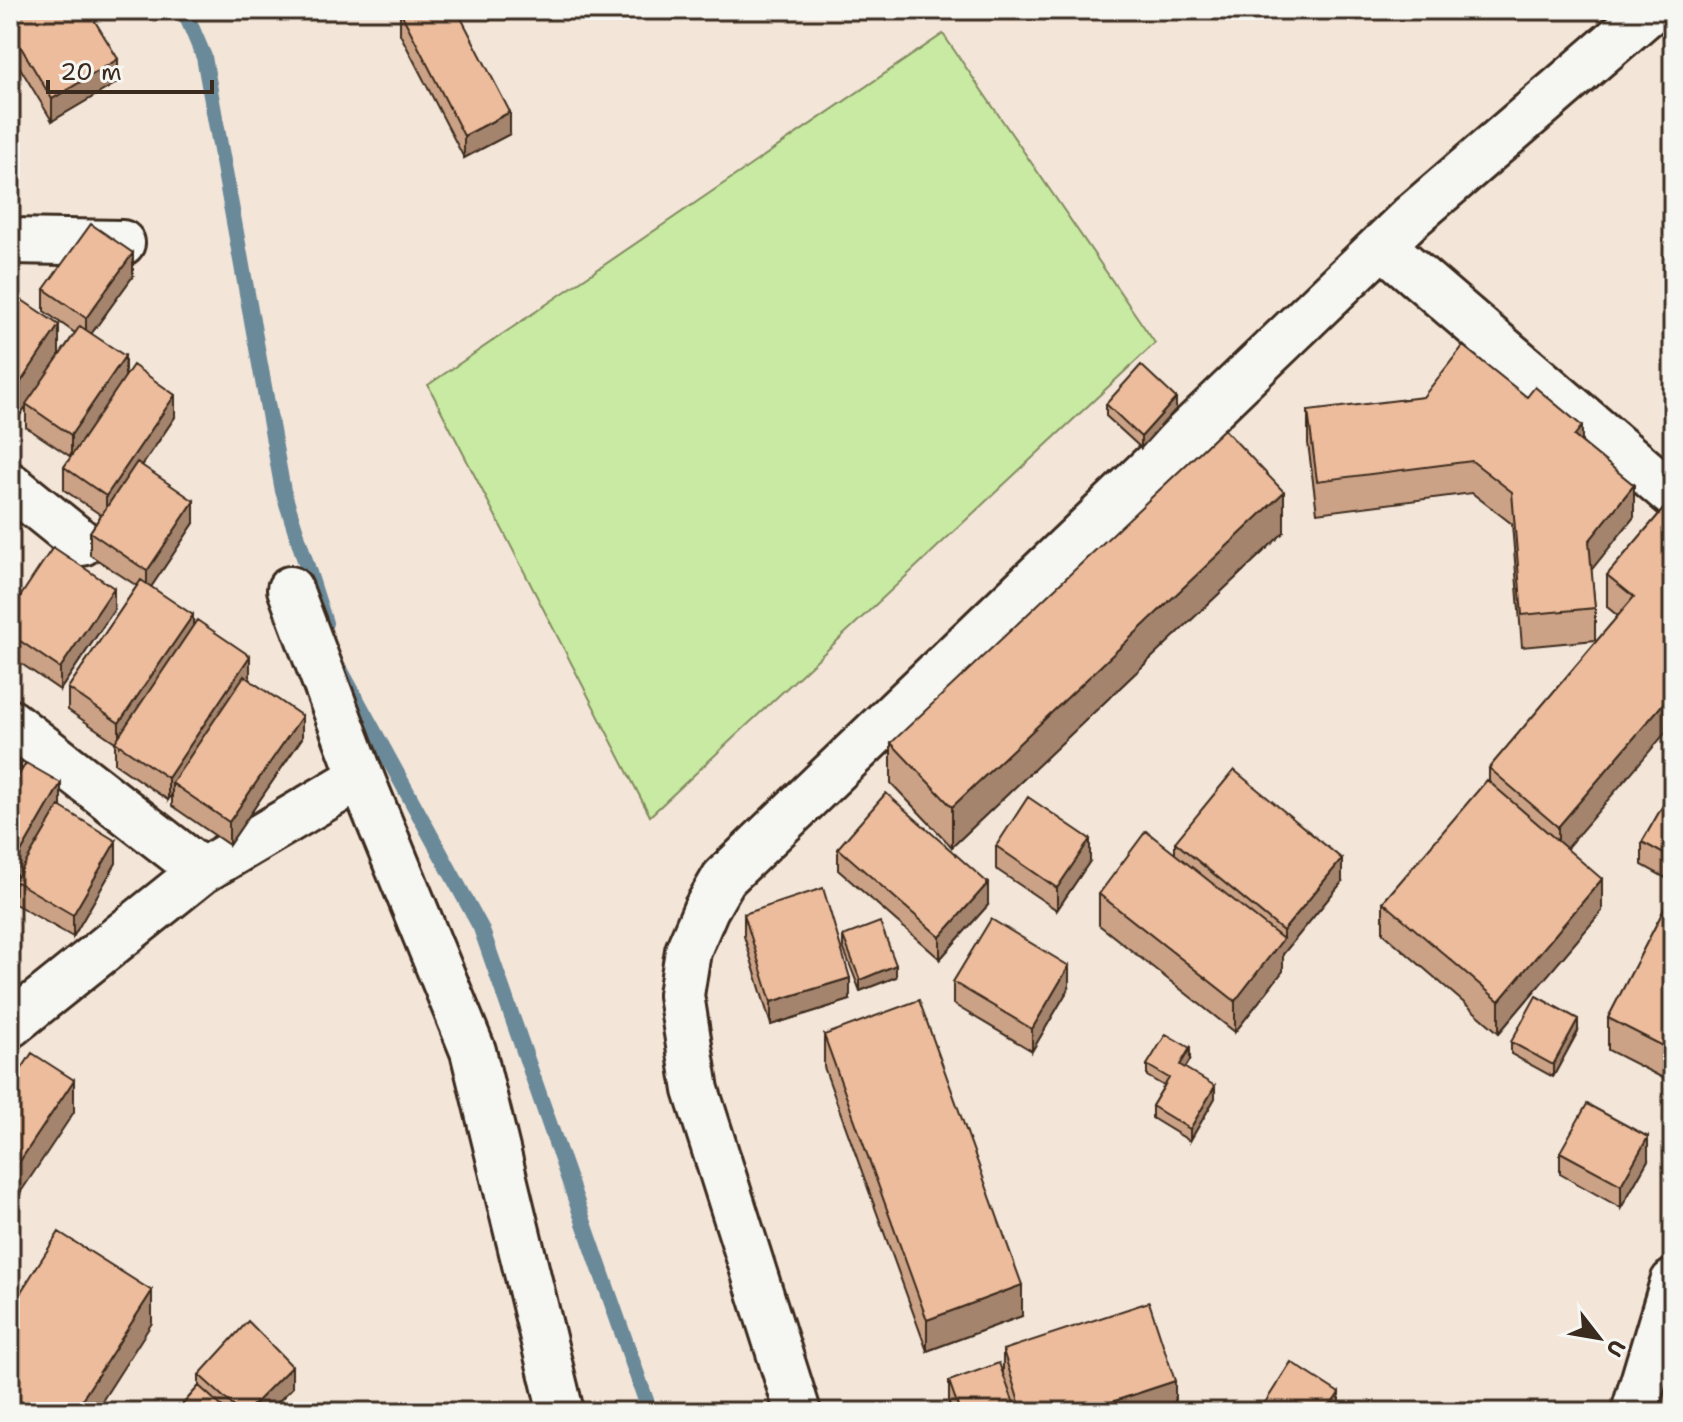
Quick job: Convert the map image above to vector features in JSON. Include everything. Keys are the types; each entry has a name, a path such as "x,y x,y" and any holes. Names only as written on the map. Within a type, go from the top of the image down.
{"street":[{"path":"798,1412 696,1090 681,995 688,951 706,909 724,878 1410,218 1651,10"},
{"path":"1662,10 1673,16"},
{"path":"10,241 122,243"},
{"path":"1382,245 1673,495"},
{"path":"10,485 82,543"},
{"path":"290,589 361,777 473,1051 561,1412"},
{"path":"10,722 202,871"},
{"path":"10,1025 202,871 361,777"},
{"path":"1634,1412 1673,1282"}],"green space":[{"path":"943,34 1155,343 650,816 428,385"}],"building":[{"path":"10,10 88,10 118,59 52,99 10,29"},
{"path":"457,10 510,112 464,136 400,11"},
{"path":"91,224 133,253 86,318 44,289"},
{"path":"10,292 59,325 10,398"},
{"path":"80,326 125,356 71,435 26,404"},
{"path":"1463,346 1527,397 1535,387 1582,426 1574,436 1634,485 1589,541 1595,608 1522,615 1512,492 1472,461 1317,481 1308,411 1423,397"},
{"path":"133,365 175,395 106,496 64,467"},
{"path":"1141,365 1176,398 1141,437 1106,404"},
{"path":"1224,429 1284,492 952,807 891,743"},
{"path":"137,462 194,501 147,571 90,532"},
{"path":"1666,506 1673,512 1673,692 1558,827 1489,768 1634,597 1607,575"},
{"path":"53,547 114,588 60,668 10,634 10,612"},
{"path":"141,580 193,615 119,723 68,688"},
{"path":"197,620 250,656 168,778 115,742"},
{"path":"244,676 302,716 229,822 172,783"},
{"path":"10,757 21,764 10,780"},
{"path":"26,763 61,783 16,861 10,857 10,790"},
{"path":"1234,770 1342,859 1283,931 1175,842"},
{"path":"1487,780 1602,879 1499,1001 1383,902"},
{"path":"1673,788 1673,859 1642,842"},
{"path":"886,793 988,883 940,937 838,848"},
{"path":"1028,797 1090,839 1057,888 996,846"},
{"path":"59,806 116,841 73,915 15,881"},
{"path":"1146,831 1283,939 1235,1001 1099,894"},
{"path":"823,888 850,978 771,1002 744,914"},
{"path":"1673,892 1673,1051 1608,1018"},
{"path":"991,919 1069,966 1032,1029 953,982"},
{"path":"880,922 896,965 860,980 843,936"},
{"path":"1536,996 1578,1019 1553,1065 1511,1042"},
{"path":"919,1000 1022,1285 927,1320 824,1035"},
{"path":"1166,1034 1190,1048 1180,1065 1215,1086 1190,1129 1152,1106 1169,1078 1147,1065"},
{"path":"32,1053 74,1080 10,1176 10,1071 17,1076"},
{"path":"1587,1104 1648,1137 1621,1185 1560,1152"},
{"path":"59,1232 152,1291 74,1412 10,1412 10,1309"},
{"path":"1149,1302 1175,1381 1081,1412 1022,1412 1003,1350"},
{"path":"248,1321 292,1366 246,1412 240,1412 199,1375"},
{"path":"1291,1362 1339,1393 1326,1412 1259,1412"},
{"path":"999,1363 1017,1412 960,1412 949,1381"},
{"path":"199,1386 228,1412 176,1412"}],"waterway":[{"path":"184,10 204,57 283,491 325,623"},
{"path":"341,671 481,928 650,1412"}]}
